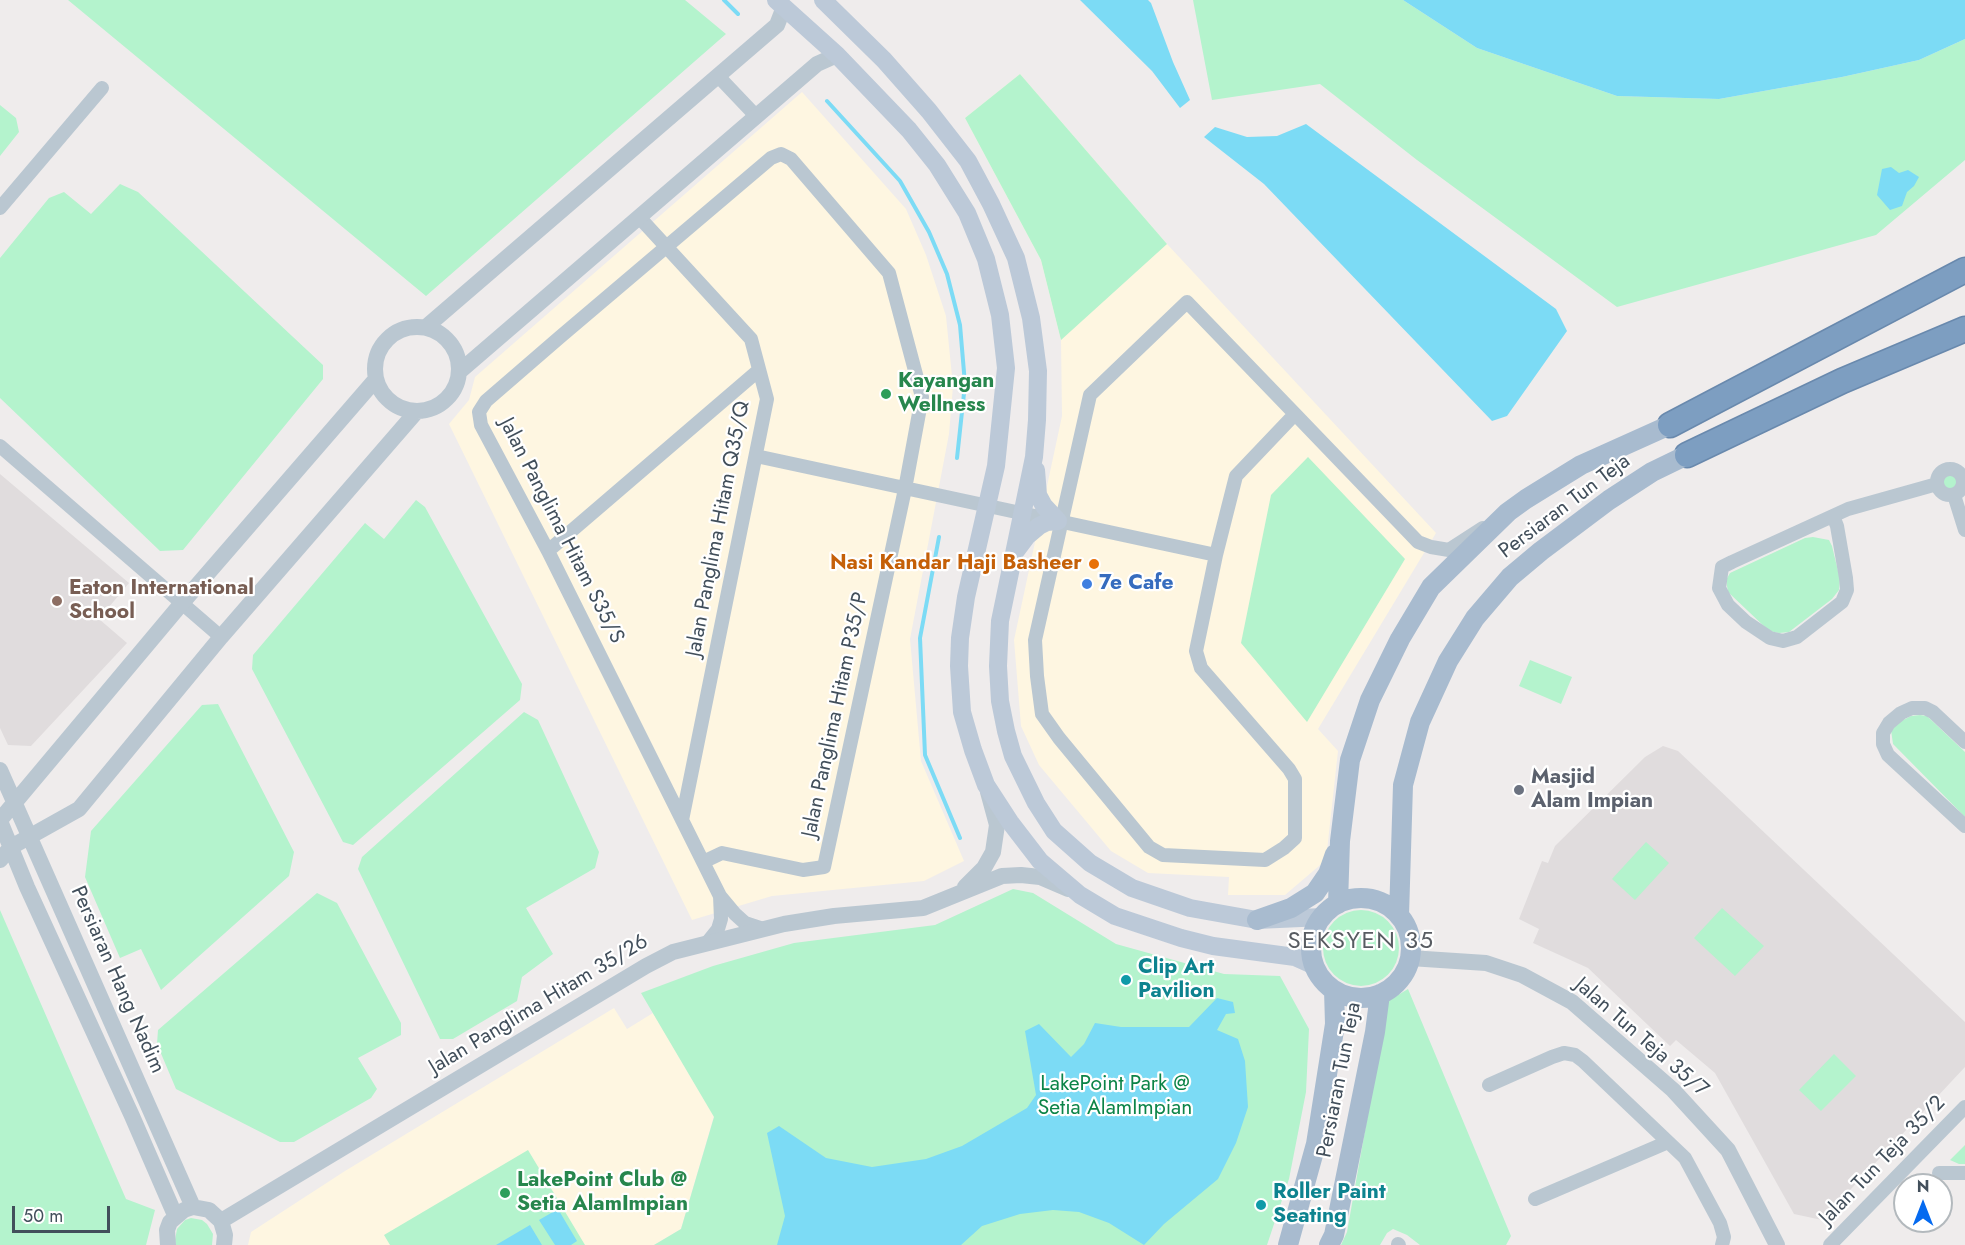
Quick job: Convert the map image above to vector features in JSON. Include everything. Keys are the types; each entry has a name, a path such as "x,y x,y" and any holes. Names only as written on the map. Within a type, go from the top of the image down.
{"highway":[{"path":"1670,425 1965,270"},
{"path":"1687,455 1842,381 1965,329"}],"main road":[{"path":"824,0 884,60 929,111 968,162 992,204 1016,258 1031,318 1038,371 1034,457 1038,495 1044,506 1060,522"},
{"path":"780,4 837,55 909,130 937,165 967,213 986,259 1000,315 1006,368 996,466 966,597 960,638 959,666 962,712 986,785 1010,822 1040,861 1080,895 1115,916 1181,938 1213,946 1295,957 1315,966"},
{"name":"Persiaran Tun Teja","path":"1338,904 1340,841 1350,760 1370,700 1400,639 1431,587 1509,512 1581,465 1670,425"},
{"name":"Persiaran Tun Teja","path":"1399,916 1403,785 1420,722 1453,652 1475,618 1510,577 1541,550 1609,500 1652,472 1687,455"},
{"path":"1034,457 1000,621 998,666 1000,701 1013,756 1042,813 1054,831 1090,863 1132,888 1190,908 1257,920 1323,917"},
{"path":"1012,556 1027,536 1039,526 1047,522 1060,522"},
{"path":"1257,920 1291,908 1315,892 1328,874 1340,841"},
{"path":"1357,898 1372,899 1386,905 1405,924 1410,935 1410,958 1400,980 1380,994 1365,998 1349,996 1334,990 1315,966 1312,951 1313,936 1323,917 1338,904 1357,898"},
{"name":"Persiaran Tun Teja","path":"1288,1245 1316,1144 1335,1024 1334,990"},
{"name":"Persiaran Tun Teja","path":"1329,1245 1334,1235 1375,1032 1380,994"}],"street":[{"path":"426,327 777,25 780,4"},
{"path":"459,372 817,64 837,55"},
{"path":"718,76 756,116"},
{"path":"0,208 102,88"},
{"name":"Jalan Panglima Hitam S35/S","path":"763,929 745,923 720,896 548,551 482,425 479,412 486,401 666,247 771,158 781,154"},
{"name":"Jalan Panglima Hitam P35/P","path":"703,862 722,853 803,870 824,867 905,489 922,397 889,273 791,159 781,154"},
{"name":"Jalan Panglima Hitam Q35/Q","path":"639,217 751,339 767,399 682,820"},
{"path":"1295,414 1236,476 1215,555 1196,651 1199,664 1289,769 1294,779 1294,838 1284,848 1265,860 1163,855 1149,847 1042,714 1035,640 1090,395 1187,302 1295,414 1418,542 1449,550 1509,512"},
{"path":"426,327 449,341 457,355 459,372 455,388 445,400 430,409 417,411 405,409 391,402 380,389 376,380 376,357 389,337 403,328 426,327"},
{"path":"548,551 759,370"},
{"path":"0,821 183,603 376,380"},
{"path":"6,854 29,837 79,809 221,637 417,411"},
{"path":"0,446 221,637"},
{"path":"756,456 1215,555"},
{"path":"1948,469 1964,477 1961,490 1954,495 1942,493 1937,484 1939,474 1948,469"},
{"path":"1833,516 1837,526 1846,578 1847,590 1842,602 1797,637 1783,641 1770,638 1746,622 1728,605 1719,588 1722,567 1848,509 1937,484"},
{"path":"1954,495 1965,530"},
{"path":"1965,742 1933,712 1925,708 1912,708 1901,713 1889,723 1883,733 1883,744 1888,755 1965,826"},
{"name":"Persiaran Hang Nadim","path":"0,770 193,1207"},
{"name":"Jalan Panglima Hitam 35/26","path":"945,900 970,883 984,868 993,852 997,825 986,785"},
{"name":"Persiaran Hang Nadim","path":"0,821 6,854 175,1215"},
{"name":"Jalan Panglima Hitam 35/26","path":"221,1221 673,952 763,929 834,916 922,908 1002,876 1021,874 1040,877 1080,895"},
{"name":"Jalan Panglima Hitam S35/S","path":"706,944 718,929 721,919 720,896"},
{"name":"Jalan Tun Teja 35/7","path":"1410,958 1486,963 1522,975 1572,1002 1673,1090 1728,1150 1777,1245"},
{"path":"1489,1085 1552,1057 1564,1053 1575,1055 1685,1158 1720,1223 1724,1237 1722,1245"},
{"name":"Jalan Tun Teja 35/2","path":"1830,1245 1965,1107"},
{"path":"1535,1199 1668,1142"},
{"path":"168,1245 167,1230 175,1215 193,1207 209,1210 221,1221 225,1235 224,1245"}],"shaded area":[{"path":"1020,74 1167,244 1436,533 1318,729 1338,751 1326,860 1285,895 1228,895 1229,877 1148,873 1111,851 1039,765 1021,726 1014,640 1062,416 1061,340 1041,260 965,118"},
{"path":"802,92 906,209 926,255 946,316 953,386 949,434 910,639 921,761 964,861 924,881 772,896 692,920 449,424 469,400 475,377"},
{"name":"Eaton International School","path":"0,474 129,583 99,619 127,643 31,746 8,745 0,728"},
{"path":"1663,746 1678,751 1965,1022 1965,1067 1822,1220 1794,1214 1715,1073 1676,1040 1670,1046 1588,968 1533,943 1539,929 1519,919 1542,861 1548,863 1555,846 1645,757"},
{"path":"614,1008 627,1029 653,1013 714,1116 681,1229 654,1245 248,1245 251,1232 345,1171"}],"green space":[{"path":"68,0 685,0 726,34 426,296"},
{"path":"1193,0 1403,0 1477,48 1617,96 1719,99 1842,77 1919,60 1965,39 1965,160 1876,235 1617,307 1417,160 1320,84 1212,100"},
{"path":"1020,74 1167,244 1061,340 1041,260 965,118"},
{"path":"0,105 16,118 19,132 0,156"},
{"path":"120,184 138,192 323,365 323,379 183,550 160,551 0,398 0,258 49,198 64,192 91,214"},
{"path":"1308,457 1405,559 1307,722 1241,643 1271,495"},
{"path":"1947,475 1953,475 1957,482 1953,489 1947,489 1943,485 1943,479"},
{"path":"416,500 425,507 522,684 520,700 353,845 343,842 252,669 253,655 365,523 384,539"},
{"path":"1805,538 1829,540 1832,546 1840,579 1839,590 1832,599 1789,632 1769,631 1728,592 1726,580 1730,573"},
{"path":"1530,660 1572,677 1561,704 1519,686"},
{"path":"218,704 294,852 289,876 161,990 141,949 120,958 85,877 91,831 202,705"},
{"path":"524,712 538,720 599,852 595,868 526,908 553,954 522,977 517,1001 453,1039 440,1039 358,869 362,857"},
{"path":"1911,716 1927,716 1965,752 1965,817 1893,744 1891,730 1899,722"},
{"path":"1646,842 1669,863 1635,900 1612,879"},
{"name":"LakePoint Park @ Setia AlamImpian","path":"1013,889 1033,893 1116,944 1224,974 1280,976 1309,1029 1306,1092 1289,1179 1267,1245 654,1245 681,1229 714,1117 641,993 713,966 794,943 935,925"},
{"path":"317,893 337,903 401,1023 401,1035 358,1058 377,1089 371,1098 294,1142 280,1142 176,1089 157,1044 158,1030"},
{"path":"1722,908 1764,946 1735,976 1694,938"},
{"path":"0,910 126,1199 155,1210 146,1245 0,1245"},
{"path":"1361,910 1376,913 1388,921 1396,933 1399,948 1396,963 1388,975 1376,983 1361,986 1346,983 1334,975 1326,963 1323,948 1326,933 1334,921 1346,913"},
{"path":"1408,989 1511,1236 1506,1245 1420,1245 1407,1235 1393,1229 1387,1233 1380,1245 1341,1245 1347,1232 1388,1001"},
{"path":"1834,1054 1856,1076 1821,1111 1799,1090"},
{"path":"1965,1145 1965,1164 1950,1160"},
{"name":"LakePoint Club @ Setia AlamImpian","path":"528,1150 585,1245 390,1245 384,1235"},
{"path":"191,1218 202,1220 207,1224 213,1234 212,1245 176,1245 177,1229 185,1220"}],"water":[{"path":"1080,0 1148,0 1190,100 1180,108 1152,71"},
{"path":"1403,0 1965,0 1965,39 1919,60 1842,77 1719,99 1617,96 1477,48"},
{"path":"1306,124 1556,309 1567,331 1507,416 1492,421 1264,184 1204,137 1215,127 1247,137 1277,136"},
{"path":"1891,167 1899,173 1908,170 1919,177 1907,192 1902,206 1890,210 1877,195 1882,169"},
{"path":"1217,998 1233,1002 1235,1013 1226,1014 1217,1030 1238,1039 1245,1061 1248,1107 1236,1143 1218,1179 1164,1224 1144,1245 1109,1223 1079,1212 1053,1210 1020,1214 982,1226 961,1245 777,1245 785,1216 767,1133 779,1126 826,1158 872,1167 926,1159 962,1146 1027,1108 1036,1095 1025,1031 1039,1024 1071,1057 1084,1044 1095,1023 1121,1027 1189,1027"},
{"path":"558,1209 577,1241 571,1245 555,1245 539,1220"},
{"path":"530,1225 542,1245 496,1245"}],"waterway":[{"path":"724,0 738,14"},
{"path":"827,101 900,181 929,232 947,274 960,325 965,384 957,458"},
{"path":"939,537 920,638 925,755 960,838"}],"place":[{"name":"Kayangan Wellness","path":"886,394"},
{"name":"Nasi Kandar Haji Basheer","path":"1094,564"},
{"name":"7e Cafe","path":"1087,584"},
{"name":"Eaton International School","path":"57,601"},
{"name":"Masjid Alam Impian","path":"1519,790"},
{"name":"Clip Art Pavilion","path":"1126,980"},
{"name":"LakePoint Club @ Setia AlamImpian","path":"505,1193"},
{"name":"Roller Paint Seating","path":"1261,1205"}],"district":[{"name":"SEKSYEN 35","path":"1361,942"}]}
